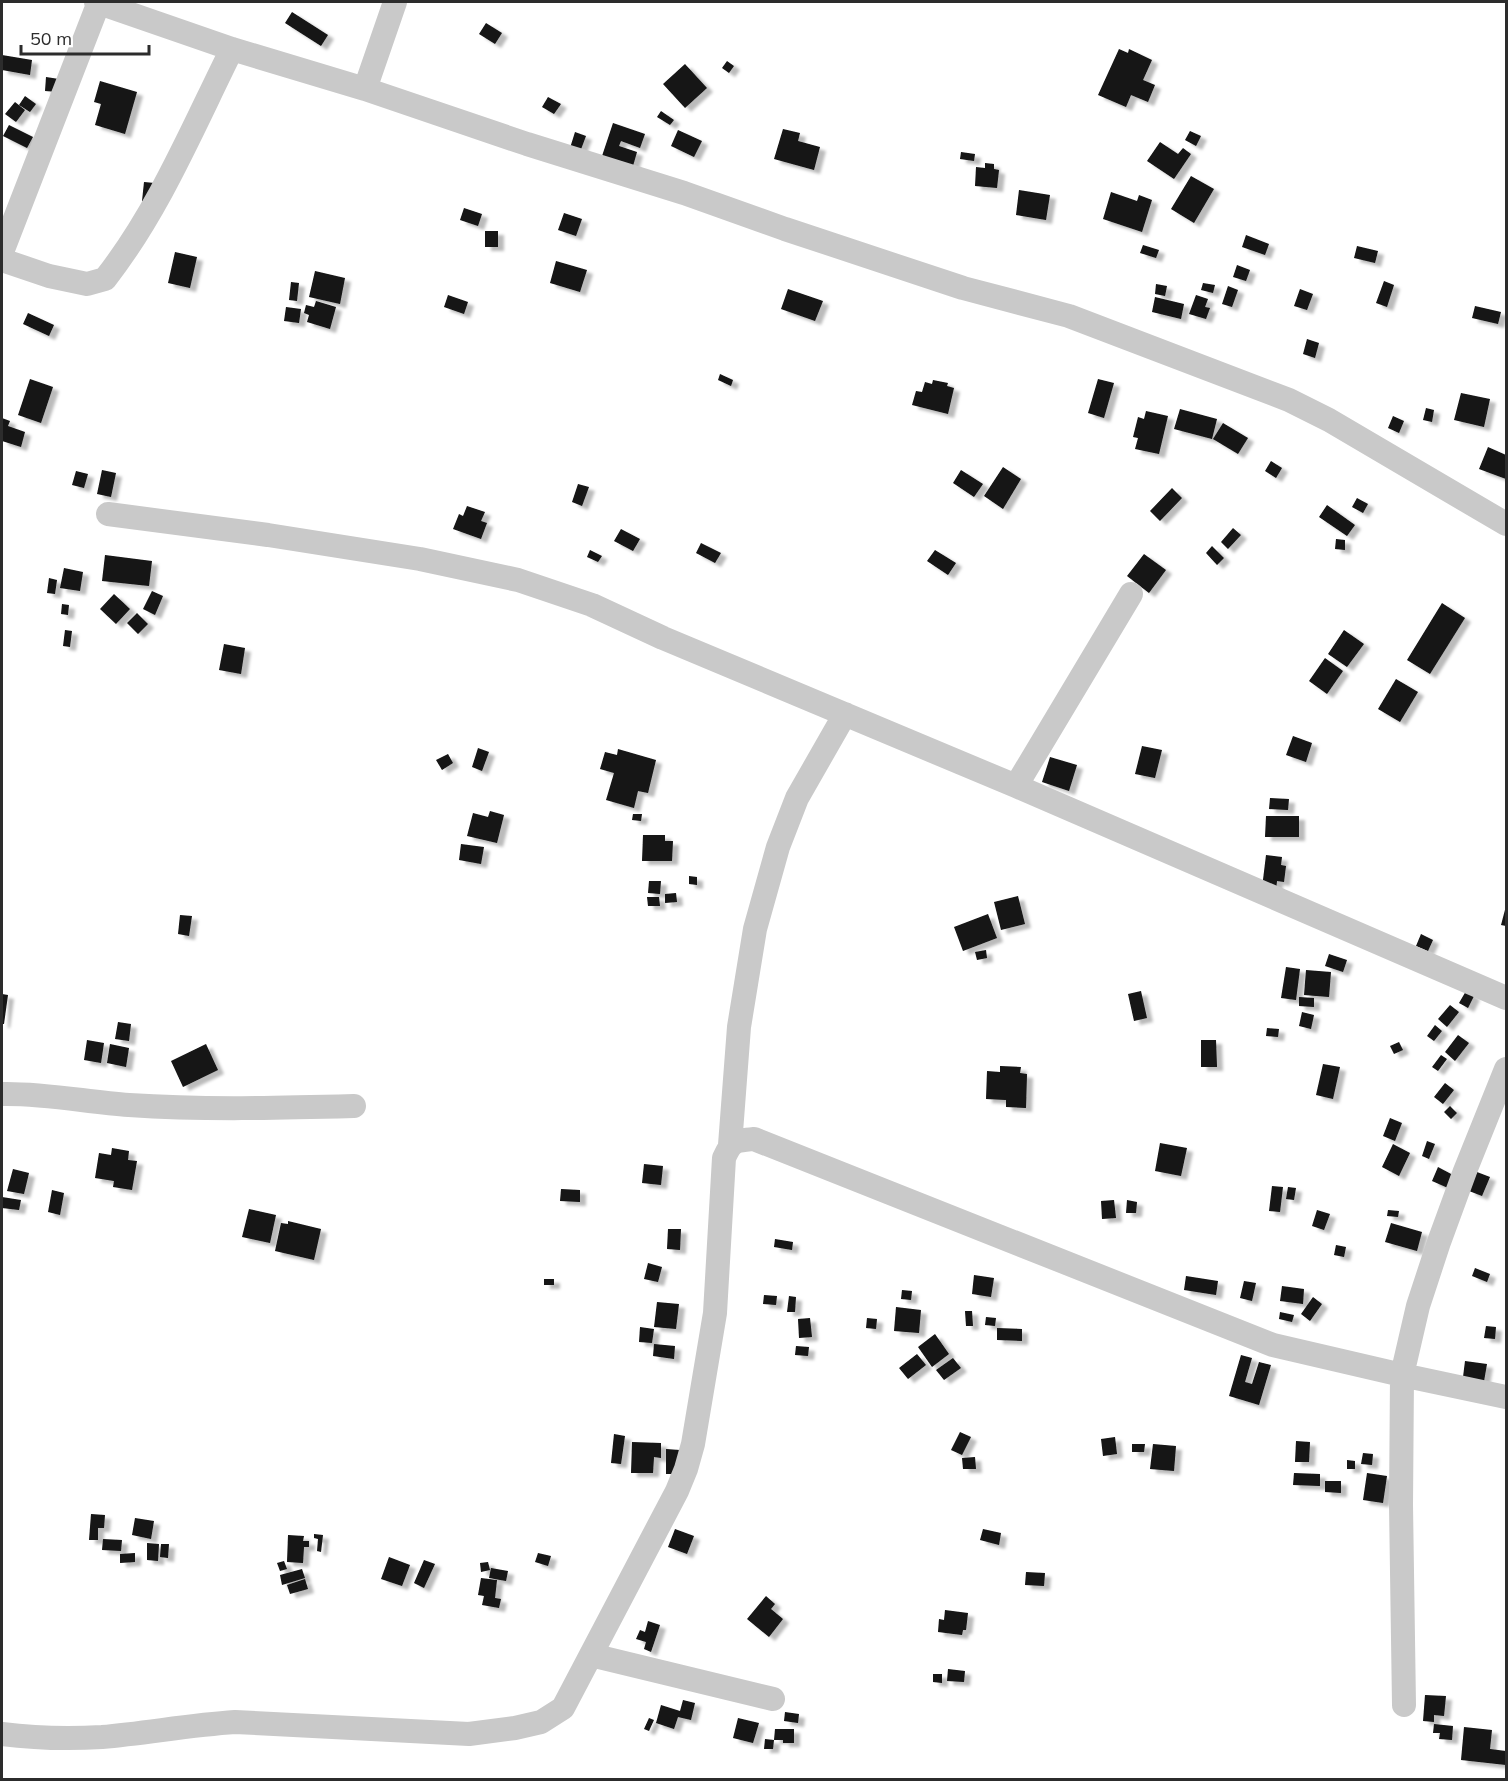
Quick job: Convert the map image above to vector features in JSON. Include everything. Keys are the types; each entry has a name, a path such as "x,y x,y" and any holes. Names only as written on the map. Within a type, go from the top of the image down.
{"street":[{"path":"2,252 98,2 231,49 365,89 527,144 684,193 963,288 1069,316 1288,400 1329,420 1506,524"},
{"path":"365,89 395,2"},
{"path":"2,260 49,276 87,284 105,279 137,233 164,186 231,49"},
{"path":"108,514 268,535 408,557 518,580 591,605 663,638 1016,786 1506,998"},
{"path":"1016,786 1131,594"},
{"path":"2,1734 27,1737 99,1737 196,1724 235,1722 469,1734 541,1722 563,1708 677,1491 686,1469 693,1444 715,1313 723,1158 730,1145 739,1027 758,919 778,847 797,798 845,714"},
{"path":"1404,1705 1402,1375 1418,1306 1439,1242 1506,1069"},
{"path":"2,1094 30,1094 151,1106 276,1108 354,1106"},
{"path":"730,1145 740,1140 754,1139 1273,1345 1506,1397"},
{"path":"591,1655 772,1699"}],"building":[{"path":"292,12 328,35 321,46 285,23"},
{"path":"486,23 502,33 495,44 479,34"},
{"path":"1119,49 1128,53 1129,49 1152,60 1143,80 1155,85 1148,102 1131,95 1126,107 1098,95"},
{"path":"2,55 32,60 30,75 2,70"},
{"path":"727,61 734,66 729,73 722,68"},
{"path":"685,64 707,88 685,108 663,84"},
{"path":"46,77 59,79 58,92 45,91"},
{"path":"100,81 137,92 125,134 95,125 101,104 94,102"},
{"path":"25,96 36,104 30,112 19,105"},
{"path":"548,97 561,104 554,114 542,107"},
{"path":"15,102 25,110 16,122 5,114"},
{"path":"661,111 674,120 670,125 657,117"},
{"path":"613,123 645,134 640,148 621,141 619,146 637,152 633,166 602,156"},
{"path":"9,125 33,137 27,148 3,136"},
{"path":"783,129 800,133 798,141 820,147 814,170 774,159"},
{"path":"678,130 702,141 694,157 671,146"},
{"path":"1190,131 1201,136 1196,146 1185,140"},
{"path":"575,132 586,136 580,152 570,148"},
{"path":"1160,142 1178,154 1183,148 1191,154 1174,179 1147,161"},
{"path":"961,152 975,154 974,161 960,159"},
{"path":"985,163 994,164 994,169 999,170 997,188 975,186 976,167 985,168"},
{"path":"1191,176 1214,189 1194,223 1171,209"},
{"path":"144,182 155,183 153,202 142,201"},
{"path":"1019,190 1050,195 1046,220 1016,215"},
{"path":"1111,192 1137,201 1139,195 1152,200 1142,232 1103,219"},
{"path":"464,208 482,214 478,226 460,220"},
{"path":"564,213 582,219 576,236 558,230"},
{"path":"485,231 498,231 498,247 485,247"},
{"path":"1246,235 1269,244 1265,255 1242,247"},
{"path":"1143,245 1159,250 1156,258 1140,253"},
{"path":"1357,246 1378,251 1375,263 1354,258"},
{"path":"175,252 197,257 190,288 168,283"},
{"path":"556,261 587,270 580,292 550,283"},
{"path":"1237,265 1250,270 1246,281 1233,277"},
{"path":"315,271 345,278 340,304 309,297"},
{"path":"1384,281 1394,285 1387,307 1376,303"},
{"path":"291,282 299,283 297,301 289,300"},
{"path":"1203,283 1215,285 1213,293 1201,290"},
{"path":"1156,284 1167,286 1165,296 1155,294"},
{"path":"1228,286 1238,290 1232,307 1222,304"},
{"path":"788,289 823,301 815,321 781,309"},
{"path":"1300,289 1313,294 1307,310 1294,306"},
{"path":"448,295 468,302 464,314 444,307"},
{"path":"1196,295 1208,299 1205,307 1210,308 1206,319 1189,314"},
{"path":"1155,297 1184,304 1181,319 1152,312"},
{"path":"316,301 336,307 330,329 307,322 309,315 304,313 306,305 314,307"},
{"path":"1475,306 1501,312 1498,324 1472,318"},
{"path":"286,307 301,309 299,323 284,321"},
{"path":"28,313 54,325 49,336 23,324"},
{"path":"1307,339 1319,343 1315,358 1303,354"},
{"path":"720,374 733,380 731,386 718,380"},
{"path":"30,379 53,387 41,423 18,415"},
{"path":"1098,379 1114,383 1104,418 1088,413"},
{"path":"933,380 948,383 947,386 954,388 948,414 912,405 916,391 922,392 925,382 932,384"},
{"path":"1461,393 1490,399 1484,427 1454,420"},
{"path":"1426,408 1434,410 1432,422 1423,420"},
{"path":"1180,409 1217,419 1212,439 1174,429"},
{"path":"1146,411 1168,416 1159,454 1135,449 1138,438 1133,437 1138,417 1144,419"},
{"path":"1393,416 1404,421 1399,433 1388,428"},
{"path":"2,418 10,421 8,426 25,432 21,447 2,441"},
{"path":"1223,423 1248,438 1238,454 1213,439"},
{"path":"1488,447 1506,455 1506,479 1479,469"},
{"path":"1271,461 1282,468 1276,478 1265,471"},
{"path":"1003,467 1021,479 1003,509 984,496"},
{"path":"102,470 116,473 111,497 97,494"},
{"path":"961,470 983,484 974,497 953,483"},
{"path":"76,471 88,474 84,488 72,485"},
{"path":"578,484 589,487 582,506 572,502"},
{"path":"1172,488 1182,498 1160,521 1150,511"},
{"path":"1357,498 1368,504 1363,513 1352,507"},
{"path":"1327,505 1355,525 1347,536 1319,517"},
{"path":"467,506 485,512 481,521 487,523 481,539 453,529 459,514 463,516"},
{"path":"1233,528 1241,535 1228,549 1221,542"},
{"path":"621,529 640,539 633,551 614,541"},
{"path":"1336,539 1345,540 1345,550 1335,549"},
{"path":"701,543 721,553 715,563 696,553"},
{"path":"1212,546 1224,558 1217,565 1206,553"},
{"path":"590,550 602,556 598,562 587,557"},
{"path":"935,550 956,563 948,575 927,561"},
{"path":"1144,554 1166,570 1149,593 1127,576"},
{"path":"105,555 152,561 149,586 102,581"},
{"path":"64,568 83,572 80,591 60,588"},
{"path":"49,578 57,580 55,594 47,593"},
{"path":"152,591 163,596 155,615 143,609"},
{"path":"114,594 130,609 116,624 100,609"},
{"path":"1442,603 1465,618 1430,674 1407,660"},
{"path":"62,604 69,605 68,615 61,614"},
{"path":"137,613 148,624 138,634 127,623"},
{"path":"65,630 72,631 70,647 63,646"},
{"path":"1344,630 1364,644 1347,667 1328,654"},
{"path":"224,644 245,648 241,674 219,670"},
{"path":"1325,658 1343,671 1327,694 1309,681"},
{"path":"1396,679 1418,692 1400,722 1378,709"},
{"path":"1293,736 1312,743 1306,762 1286,755"},
{"path":"1142,746 1162,750 1155,778 1135,774"},
{"path":"478,748 489,752 482,771 472,767"},
{"path":"618,749 656,760 648,793 638,791 634,808 606,800 614,773 600,769 605,752 617,755"},
{"path":"448,754 453,763 442,770 436,760"},
{"path":"1050,757 1077,765 1069,791 1042,782"},
{"path":"1270,798 1289,799 1288,810 1269,809"},
{"path":"490,811 504,815 497,843 467,836 473,813 488,817"},
{"path":"633,814 642,814 641,821 632,820"},
{"path":"1266,816 1299,816 1299,837 1265,837"},
{"path":"643,835 665,835 665,841 673,841 672,861 642,861"},
{"path":"461,844 484,847 481,864 459,860"},
{"path":"1266,855 1282,857 1281,865 1286,866 1284,882 1277,881 1276,890 1262,888"},
{"path":"689,876 697,877 697,885 689,884"},
{"path":"649,881 661,881 660,894 648,893"},
{"path":"676,893 677,902 665,903 665,894"},
{"path":"1018,896 1025,924 1001,930 994,902"},
{"path":"647,897 659,897 660,906 648,906"},
{"path":"1506,906 1506,926 1501,925"},
{"path":"988,914 997,938 963,951 954,927"},
{"path":"180,915 192,916 189,936 178,934"},
{"path":"1421,934 1433,940 1428,951 1416,946"},
{"path":"986,950 987,958 977,960 975,952"},
{"path":"1329,954 1347,960 1343,972 1325,966"},
{"path":"1286,967 1300,969 1296,1000 1281,998"},
{"path":"1306,970 1331,972 1329,997 1304,995"},
{"path":"1141,991 1147,1018 1134,1021 1128,994"},
{"path":"1466,991 1474,996 1468,1008 1459,1003"},
{"path":"2,994 8,995 4,1024 2,1024"},
{"path":"1299,997 1314,998 1314,1007 1299,1006"},
{"path":"1450,1005 1459,1012 1447,1027 1438,1019"},
{"path":"1302,1012 1314,1015 1311,1029 1299,1026"},
{"path":"118,1022 131,1024 129,1041 115,1039"},
{"path":"1435,1025 1442,1031 1434,1041 1427,1036"},
{"path":"1267,1028 1279,1029 1278,1037 1266,1036"},
{"path":"1458,1035 1469,1043 1455,1061 1445,1052"},
{"path":"87,1040 104,1043 101,1063 84,1060"},
{"path":"1201,1040 1216,1040 1217,1067 1201,1067"},
{"path":"1399,1042 1403,1050 1394,1054 1390,1046"},
{"path":"110,1044 129,1048 126,1067 107,1063"},
{"path":"206,1044 218,1070 183,1087 171,1061"},
{"path":"1441,1055 1447,1059 1438,1071 1432,1067"},
{"path":"1323,1064 1340,1067 1333,1099 1316,1095"},
{"path":"1000,1066 1021,1067 1020,1073 1027,1074 1026,1108 1006,1107 1006,1100 986,1099 987,1071 1000,1072"},
{"path":"1445,1083 1454,1090 1443,1104 1434,1097"},
{"path":"1450,1106 1457,1113 1451,1119 1444,1112"},
{"path":"1390,1118 1402,1123 1395,1141 1383,1136"},
{"path":"1427,1141 1435,1144 1429,1159 1422,1156"},
{"path":"1160,1143 1187,1148 1181,1176 1155,1171"},
{"path":"1393,1144 1410,1153 1399,1176 1382,1167"},
{"path":"112,1148 129,1151 128,1160 137,1161 132,1190 113,1187 114,1181 95,1178 99,1153 111,1155"},
{"path":"644,1164 663,1166 661,1185 642,1183"},
{"path":"1438,1167 1453,1175 1448,1188 1432,1181"},
{"path":"13,1169 29,1173 24,1194 7,1191"},
{"path":"1477,1172 1490,1177 1482,1196 1469,1191"},
{"path":"1272,1186 1283,1187 1280,1212 1269,1211"},
{"path":"1288,1187 1296,1188 1294,1200 1286,1199"},
{"path":"561,1189 580,1190 580,1202 560,1201"},
{"path":"52,1190 64,1193 60,1215 48,1212"},
{"path":"2,1197 21,1200 19,1210 2,1208"},
{"path":"1114,1200 1116,1218 1102,1219 1101,1201"},
{"path":"1127,1200 1137,1202 1136,1213 1126,1213"},
{"path":"249,1209 276,1215 270,1243 242,1237"},
{"path":"1317,1210 1330,1214 1324,1230 1312,1226"},
{"path":"1388,1210 1399,1211 1398,1217 1387,1216"},
{"path":"288,1221 321,1229 314,1260 275,1251 281,1223 288,1224"},
{"path":"1391,1223 1422,1232 1417,1251 1385,1242"},
{"path":"668,1229 681,1229 680,1250 667,1249"},
{"path":"775,1239 793,1242 792,1250 774,1247"},
{"path":"1336,1245 1346,1247 1344,1257 1334,1255"},
{"path":"648,1263 662,1267 658,1282 644,1279"},
{"path":"1475,1268 1490,1274 1487,1282 1472,1276"},
{"path":"974,1275 994,1278 991,1297 972,1294"},
{"path":"1186,1276 1218,1281 1216,1295 1184,1290"},
{"path":"544,1279 554,1279 554,1285 544,1285"},
{"path":"1244,1281 1256,1283 1252,1301 1240,1298"},
{"path":"1282,1286 1304,1289 1303,1304 1280,1301"},
{"path":"902,1290 912,1291 911,1300 901,1299"},
{"path":"764,1295 777,1296 776,1305 763,1304"},
{"path":"789,1296 796,1297 795,1312 787,1312"},
{"path":"1313,1297 1322,1304 1310,1321 1301,1314"},
{"path":"657,1302 679,1304 676,1329 654,1327"},
{"path":"896,1307 921,1310 919,1333 894,1331"},
{"path":"965,1311 972,1311 973,1326 966,1326"},
{"path":"1280,1312 1294,1315 1292,1322 1279,1319"},
{"path":"986,1317 996,1318 995,1326 985,1325"},
{"path":"810,1318 812,1337 799,1338 798,1319"},
{"path":"867,1318 877,1319 876,1329 866,1328"},
{"path":"1486,1326 1496,1327 1495,1339 1484,1338"},
{"path":"640,1327 654,1329 652,1343 639,1342"},
{"path":"997,1328 1022,1329 1022,1341 997,1340"},
{"path":"935,1334 949,1354 932,1367 918,1347"},
{"path":"654,1344 675,1346 674,1359 653,1356"},
{"path":"796,1346 809,1347 808,1356 795,1355"},
{"path":"917,1354 926,1365 908,1379 899,1368"},
{"path":"1241,1355 1252,1358 1245,1382 1252,1384 1259,1362 1271,1365 1259,1405 1229,1396"},
{"path":"953,1358 961,1368 944,1380 936,1370"},
{"path":"1465,1361 1487,1364 1483,1387 1462,1385"},
{"path":"960,1432 971,1437 962,1455 951,1450"},
{"path":"614,1434 625,1436 621,1464 611,1463"},
{"path":"1115,1437 1117,1454 1103,1456 1101,1439"},
{"path":"1296,1441 1310,1442 1309,1462 1295,1462"},
{"path":"632,1442 661,1443 661,1458 654,1457 653,1473 631,1473"},
{"path":"1132,1444 1145,1444 1144,1452 1132,1452"},
{"path":"1153,1444 1176,1446 1174,1471 1150,1469"},
{"path":"666,1449 680,1450 680,1474 666,1474"},
{"path":"1363,1453 1373,1454 1372,1465 1361,1464"},
{"path":"975,1457 976,1469 963,1469 962,1458"},
{"path":"1347,1460 1355,1461 1355,1469 1347,1469"},
{"path":"1294,1473 1320,1474 1320,1486 1293,1485"},
{"path":"1367,1473 1387,1476 1383,1503 1363,1500"},
{"path":"1325,1481 1341,1481 1341,1493 1325,1492"},
{"path":"91,1514 105,1515 104,1528 98,1528 98,1540 89,1540"},
{"path":"135,1518 154,1521 151,1539 132,1535"},
{"path":"675,1529 694,1536 687,1554 668,1547"},
{"path":"983,1529 1001,1533 999,1545 980,1540"},
{"path":"314,1534 323,1535 321,1552 317,1551 318,1539 314,1538"},
{"path":"288,1535 304,1536 303,1541 309,1541 309,1547 304,1547 303,1563 287,1562"},
{"path":"103,1539 122,1540 121,1551 102,1550"},
{"path":"147,1543 159,1544 158,1561 147,1560"},
{"path":"161,1544 169,1544 168,1558 160,1557"},
{"path":"135,1553 135,1562 120,1563 120,1554"},
{"path":"538,1553 551,1556 548,1566 535,1562"},
{"path":"389,1557 410,1565 402,1586 381,1579"},
{"path":"424,1560 435,1564 424,1588 414,1583"},
{"path":"284,1561 287,1569 280,1571 277,1563"},
{"path":"488,1562 490,1570 481,1572 480,1563"},
{"path":"491,1568 508,1571 506,1581 489,1578"},
{"path":"302,1569 305,1578 282,1585 280,1575"},
{"path":"1026,1572 1045,1573 1044,1586 1025,1585"},
{"path":"481,1578 497,1580 495,1598 501,1599 499,1608 482,1605 484,1596 478,1595"},
{"path":"305,1579 308,1589 290,1594 287,1585"},
{"path":"766,1596 775,1604 771,1609 783,1619 769,1637 747,1619"},
{"path":"945,1610 968,1613 966,1630 963,1630 962,1635 938,1632 939,1619 944,1620"},
{"path":"648,1621 660,1625 651,1652 644,1649 646,1642 636,1639 640,1630 645,1632"},
{"path":"948,1669 965,1671 964,1682 947,1681"},
{"path":"933,1674 942,1674 942,1683 933,1682"},
{"path":"1425,1695 1446,1696 1444,1716 1434,1715 1434,1722 1423,1721"},
{"path":"683,1700 695,1703 691,1720 678,1717 674,1729 656,1723 661,1705 680,1711"},
{"path":"785,1712 799,1714 798,1723 784,1721"},
{"path":"649,1718 654,1720 649,1731 644,1729"},
{"path":"738,1718 759,1723 753,1743 733,1738"},
{"path":"1434,1724 1453,1726 1452,1740 1439,1739 1440,1733 1433,1733"},
{"path":"1464,1727 1492,1730 1490,1749 1506,1751 1506,1765 1461,1760"},
{"path":"775,1729 794,1729 794,1743 774,1740"},
{"path":"765,1739 774,1740 773,1749 764,1749"}]}
